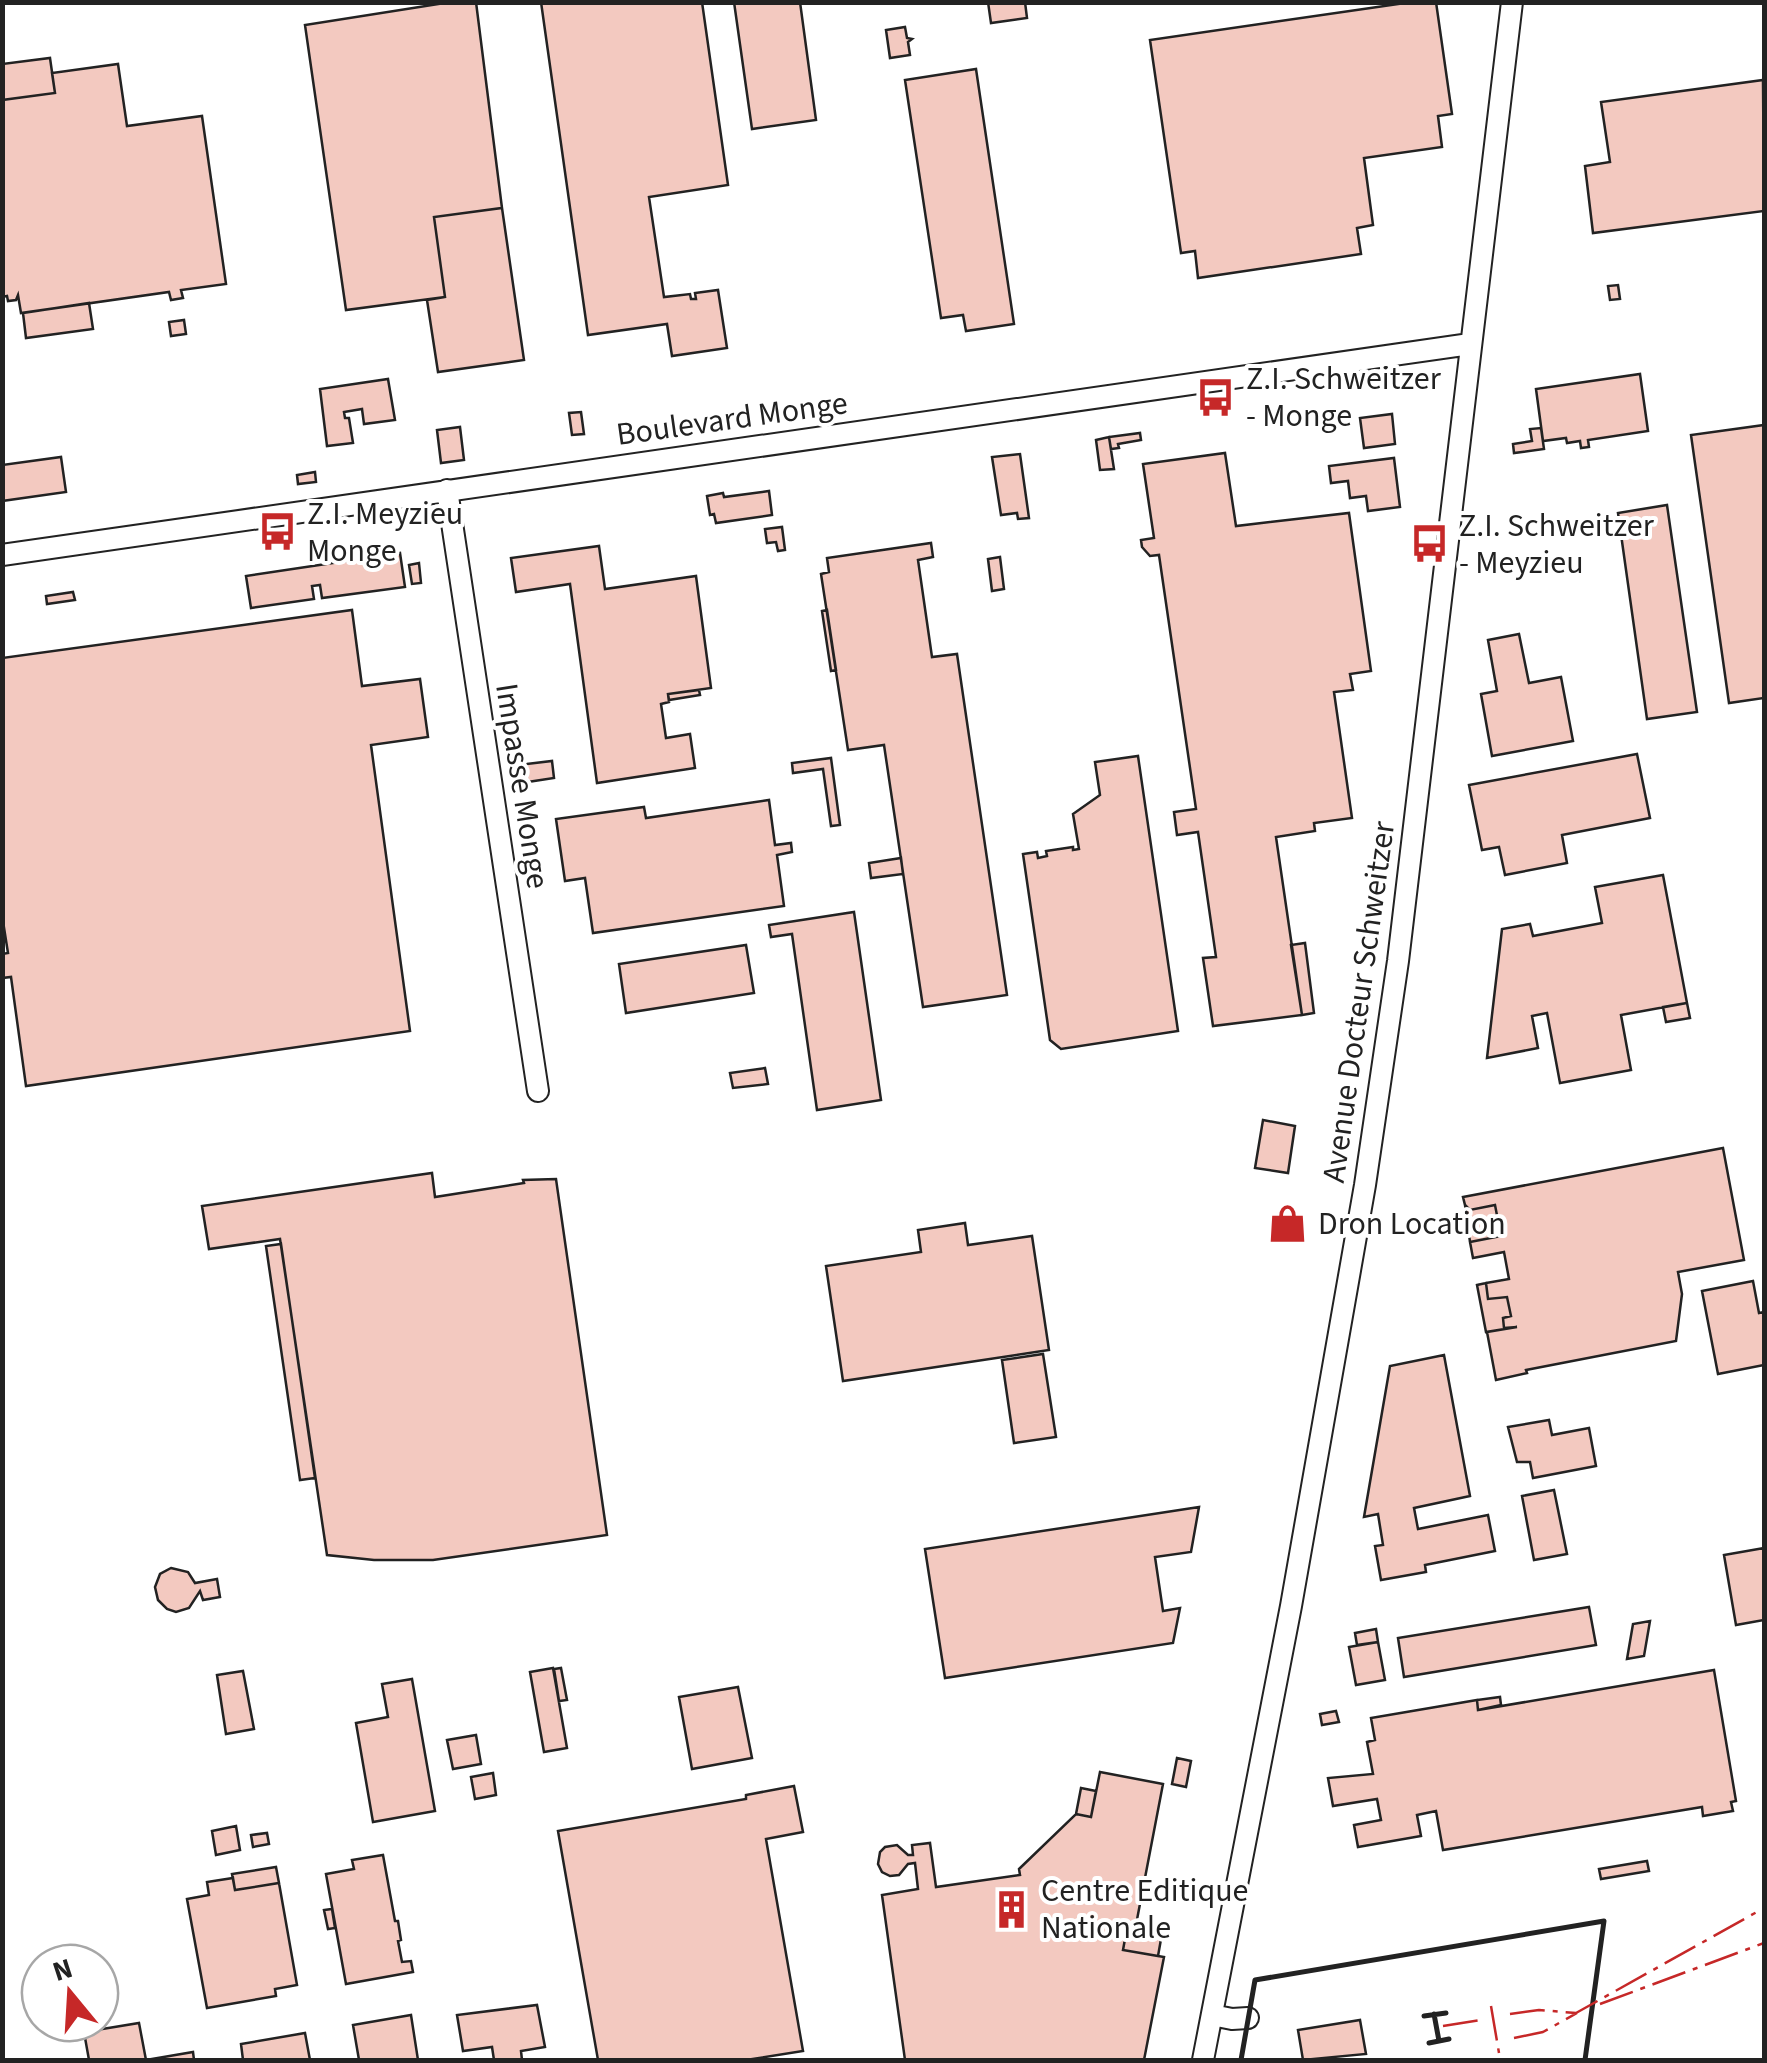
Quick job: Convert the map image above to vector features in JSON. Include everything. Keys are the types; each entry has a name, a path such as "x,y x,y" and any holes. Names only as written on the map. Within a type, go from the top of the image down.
{"street":[{"name":"Avenue Docteur Schweitzer","path":"1204,2060 1291,1606 1365,1185 1398,961 1512,2"},
{"name":"Boulevard Monge","path":"2,555 1470,344"},
{"name":"Impasse Monge","path":"447,490 538,1090"},
{"path":"1212,2015 1248,2018"}],"building":[{"path":"451,2 476,2 502,208 434,217 445,297 346,310 305,25"},
{"path":"541,2 702,2 728,185 649,197 664,297 690,294 691,299 696,299 695,293 718,290 727,348 672,356 667,324 588,335"},
{"path":"734,2 800,2 816,120 752,129"},
{"path":"988,2 1025,2 1027,18 991,23"},
{"path":"1412,2 1436,2 1452,114 1438,116 1442,147 1364,158 1373,225 1357,228 1361,254 1198,278 1195,251 1181,253 1150,40"},
{"path":"905,27 907,38 912,39 908,42 910,55 890,58 886,30"},
{"path":"50,58 55,93 2,100 2,64"},
{"path":"118,64 127,126 202,116 226,284 181,290 183,298 171,300 169,292 21,313 18,295 16,300 8,301 7,296 2,297 2,100 55,93 52,73"},
{"path":"976,69 1014,324 966,331 963,315 941,318 905,80"},
{"path":"1763,80 1764,211 1593,233 1585,166 1610,162 1601,102"},
{"path":"502,208 524,360 438,372 427,300 445,297 434,217"},
{"path":"1618,285 1620,299 1610,300 1608,286"},
{"path":"89,303 93,329 26,338 23,313"},
{"path":"184,320 186,334 171,336 169,322"},
{"path":"1640,374 1648,431 1588,440 1589,447 1581,448 1580,441 1567,443 1566,438 1543,441 1536,389"},
{"path":"388,379 395,420 364,424 362,409 344,412 345,418 349,418 353,443 327,446 320,389"},
{"path":"581,412 584,434 572,435 569,413"},
{"path":"1392,414 1395,444 1364,448 1360,418"},
{"path":"1764,425 1764,698 1729,703 1691,435"},
{"path":"460,427 464,460 441,463 437,430"},
{"path":"1541,428 1544,449 1514,453 1513,444 1532,441 1530,429"},
{"path":"1140,433 1141,440 1111,449 1109,437"},
{"path":"1109,437 1114,469 1100,470 1096,440"},
{"path":"1225,453 1236,526 1349,513 1371,671 1350,674 1353,690 1334,692 1352,818 1314,823 1315,831 1276,837 1302,1015 1213,1026 1203,958 1216,957 1198,832 1177,835 1174,812 1196,809 1159,555 1150,556 1141,540 1154,538 1143,464"},
{"path":"1020,454 1029,518 1018,519 1017,513 1001,515 992,457"},
{"path":"61,457 66,492 2,501 2,465"},
{"path":"1394,458 1400,507 1368,511 1366,496 1350,498 1348,481 1331,483 1329,466"},
{"path":"315,472 316,482 298,484 297,475"},
{"path":"769,491 772,515 716,523 714,514 710,515 707,496"},
{"path":"1667,505 1697,712 1647,719 1618,513"},
{"path":"782,527 785,550 778,551 776,542 767,543 765,529"},
{"path":"931,543 933,557 918,560 932,657 957,654 1007,995 923,1007 884,745 848,750 821,574 829,572 827,558"},
{"path":"599,546 605,589 696,576 711,688 668,694 669,702 661,704 666,738 690,734 695,768 597,783 570,584 516,592 511,558"},
{"path":"400,553 405,587 322,598 320,585 312,586 314,599 251,608 246,576"},
{"path":"1000,557 1004,589 992,591 988,559"},
{"path":"419,563 421,583 412,584 409,565"},
{"path":"73,592 75,600 47,604 46,596"},
{"path":"352,610 362,686 420,679 428,737 371,745 410,1031 26,1086 11,977 2,978 2,954 8,953 2,915 2,658"},
{"path":"827,610 836,670 831,671 822,611"},
{"path":"1519,634 1529,683 1561,677 1573,741 1492,756 1481,694 1497,691 1488,640"},
{"path":"699,690 700,695 669,700 668,694"},
{"path":"1637,754 1650,818 1562,835 1567,863 1505,875 1499,847 1482,850 1469,785"},
{"path":"1138,756 1178,1031 1061,1049 1050,1040 1023,854 1037,852 1038,858 1047,856 1046,851 1079,849 1073,814 1100,795 1095,762"},
{"path":"831,758 840,825 831,826 823,769 793,773 792,763"},
{"path":"552,761 554,778 521,783 518,765"},
{"path":"769,800 775,845 791,843 792,852 777,855 784,906 593,933 585,878 565,881 556,819 644,807 646,818"},
{"path":"901,858 903,874 871,878 869,863"},
{"path":"1663,875 1687,1003 1621,1015 1631,1070 1560,1083 1547,1013 1532,1016 1538,1048 1487,1058 1502,929 1530,924 1533,936 1602,923 1595,887"},
{"path":"854,912 881,1100 817,1110 792,934 771,937 769,925"},
{"path":"1305,943 1314,1013 1302,1015 1291,945"},
{"path":"746,945 754,993 626,1013 619,964"},
{"path":"1687,1003 1690,1018 1666,1022 1663,1007"},
{"path":"765,1068 768,1084 733,1088 730,1073"},
{"path":"1263,1120 1295,1126 1288,1173 1255,1168"},
{"path":"1723,1148 1744,1260 1678,1272 1682,1294 1676,1341 1526,1370 1527,1373 1496,1380 1487,1332 1517,1327 1504,1328 1503,1318 1511,1316 1507,1297 1488,1299 1486,1283 1509,1279 1504,1252 1473,1258 1470,1242 1501,1236 1495,1205 1470,1210 1463,1197"},
{"path":"432,1173 435,1197 524,1183 523,1180 556,1179 607,1535 433,1560 327,1555 280,1239 209,1249 202,1206"},
{"path":"1465,1205 1470,1210 1495,1205 1501,1236 1470,1242"},
{"path":"965,1223 968,1245 1032,1236 1049,1350 843,1381 826,1266 921,1252 918,1230"},
{"path":"281,1244 315,1478 300,1480 266,1246"},
{"path":"1753,1281 1759,1313 1764,1312 1764,1365 1718,1374 1702,1291"},
{"path":"1486,1283 1488,1299 1507,1297 1511,1316 1503,1318 1504,1328 1517,1327 1486,1332 1477,1285"},
{"path":"1043,1354 1056,1437 1014,1443 1002,1360"},
{"path":"1444,1355 1470,1496 1414,1508 1418,1529 1488,1515 1495,1551 1425,1565 1426,1572 1381,1580 1375,1546 1383,1545 1378,1514 1364,1517 1390,1366"},
{"path":"1549,1420 1552,1435 1589,1428 1596,1466 1533,1478 1530,1462 1517,1462 1508,1427"},
{"path":"1554,1490 1567,1554 1534,1560 1522,1496"},
{"path":"1199,1507 1191,1552 1155,1557 1163,1611 1180,1608 1173,1643 945,1678 925,1549"},
{"path":"1764,1548 1764,1620 1736,1625 1724,1555"},
{"path":"171,1568 188,1572 195,1583 217,1579 220,1597 203,1600 200,1591 189,1608 176,1612 167,1609 158,1600 155,1587 160,1574"},
{"path":"1589,1607 1596,1645 1404,1677 1398,1638"},
{"path":"1650,1621 1644,1656 1627,1659 1633,1624"},
{"path":"1376,1629 1378,1642 1357,1645 1355,1633"},
{"path":"1378,1642 1385,1680 1356,1685 1349,1647"},
{"path":"553,1668 567,1748 544,1752 530,1672"},
{"path":"561,1668 567,1700 559,1701 554,1669"},
{"path":"1714,1670 1736,1801 1731,1802 1733,1811 1703,1816 1702,1807 1443,1850 1436,1811 1417,1815 1421,1836 1358,1847 1354,1825 1381,1820 1377,1799 1333,1806 1328,1778 1373,1774 1367,1742 1375,1740 1371,1718 1477,1700 1478,1710"},
{"path":"243,1671 254,1729 226,1734 217,1675"},
{"path":"412,1679 435,1811 373,1822 356,1723 388,1717 382,1684"},
{"path":"738,1687 752,1758 692,1769 679,1697"},
{"path":"1500,1697 1501,1705 1478,1710 1477,1700"},
{"path":"1336,1711 1339,1722 1322,1725 1320,1714"},
{"path":"476,1735 481,1764 453,1769 447,1740"},
{"path":"1177,1758 1191,1761 1186,1787 1172,1784"},
{"name":"Centre Editique Nationale","path":"1100,1772 1163,1784 1135,1930 1127,1928 1123,1950 1164,1957 1144,2060 905,2060 882,1895 918,1889 915,1863 908,1864 899,1875 890,1876 878,1864 880,1852 897,1845 913,1855 912,1845 930,1843 936,1887 1020,1875 1019,1869 1076,1814 1091,1817"},
{"path":"493,1773 496,1795 475,1799 471,1777"},
{"path":"794,1786 803,1832 766,1839 803,2051 746,2060 598,2060 558,1831 746,1799 746,1795"},
{"path":"1081,1788 1096,1791 1091,1817 1076,1814"},
{"path":"236,1826 240,1850 216,1855 212,1831"},
{"path":"267,1833 269,1844 253,1847 251,1835"},
{"path":"383,1855 398,1921 402,1962 411,1961 413,1972 346,1984 326,1874 354,1869 352,1860"},
{"path":"1647,1861 1649,1871 1601,1879 1599,1869"},
{"path":"276,1867 279,1883 235,1890 232,1874"},
{"path":"233,1878 235,1890 279,1883 297,1985 275,1989 276,1996 207,2008 187,1899 209,1895 207,1882"},
{"path":"332,1909 335,1928 328,1929 324,1910"},
{"path":"1136,1923 1163,1928 1158,1956 1123,1950 1127,1928 1135,1930"},
{"path":"537,2005 545,2047 521,2051 522,2060 494,2060 492,2047 463,2051 457,2015"},
{"path":"411,2015 418,2060 359,2060 353,2025"},
{"path":"1360,2020 1366,2054 1303,2060 1298,2030"},
{"path":"139,2023 146,2060 89,2060 86,2043 120,2043 120,2026"},
{"path":"305,2033 310,2060 243,2060 241,2044"},
{"path":"193,2052 194,2060 146,2060"}],"wall":[{"path":"1241,2060 1255,1980 1604,1921 1585,2060"},
{"path":"1424,2016 1446,2013"},
{"path":"1434,2014 1439,2041"},
{"path":"1429,2043 1449,2039"}],"power":[{"path":"1510,2014 1539,2010 1576,2013 1764,1908"},
{"path":"1600,2004 1764,1943"},
{"path":"1491,2006 1499,2053"},
{"path":"1514,2038 1543,2032 1577,2013"},
{"path":"1443,2026 1481,2020"}],"place":[{"name":"Z.I. Schweitzer - Monge","path":"1216,397"},
{"name":"Z.I. Meyzieu Monge","path":"277,532"},
{"name":"Z.I. Schweitzer - Meyzieu","path":"1429,544"},
{"name":"Dron Location","path":"1288,1224"},
{"name":"Centre Editique Nationale","path":"1011,1909"}]}
